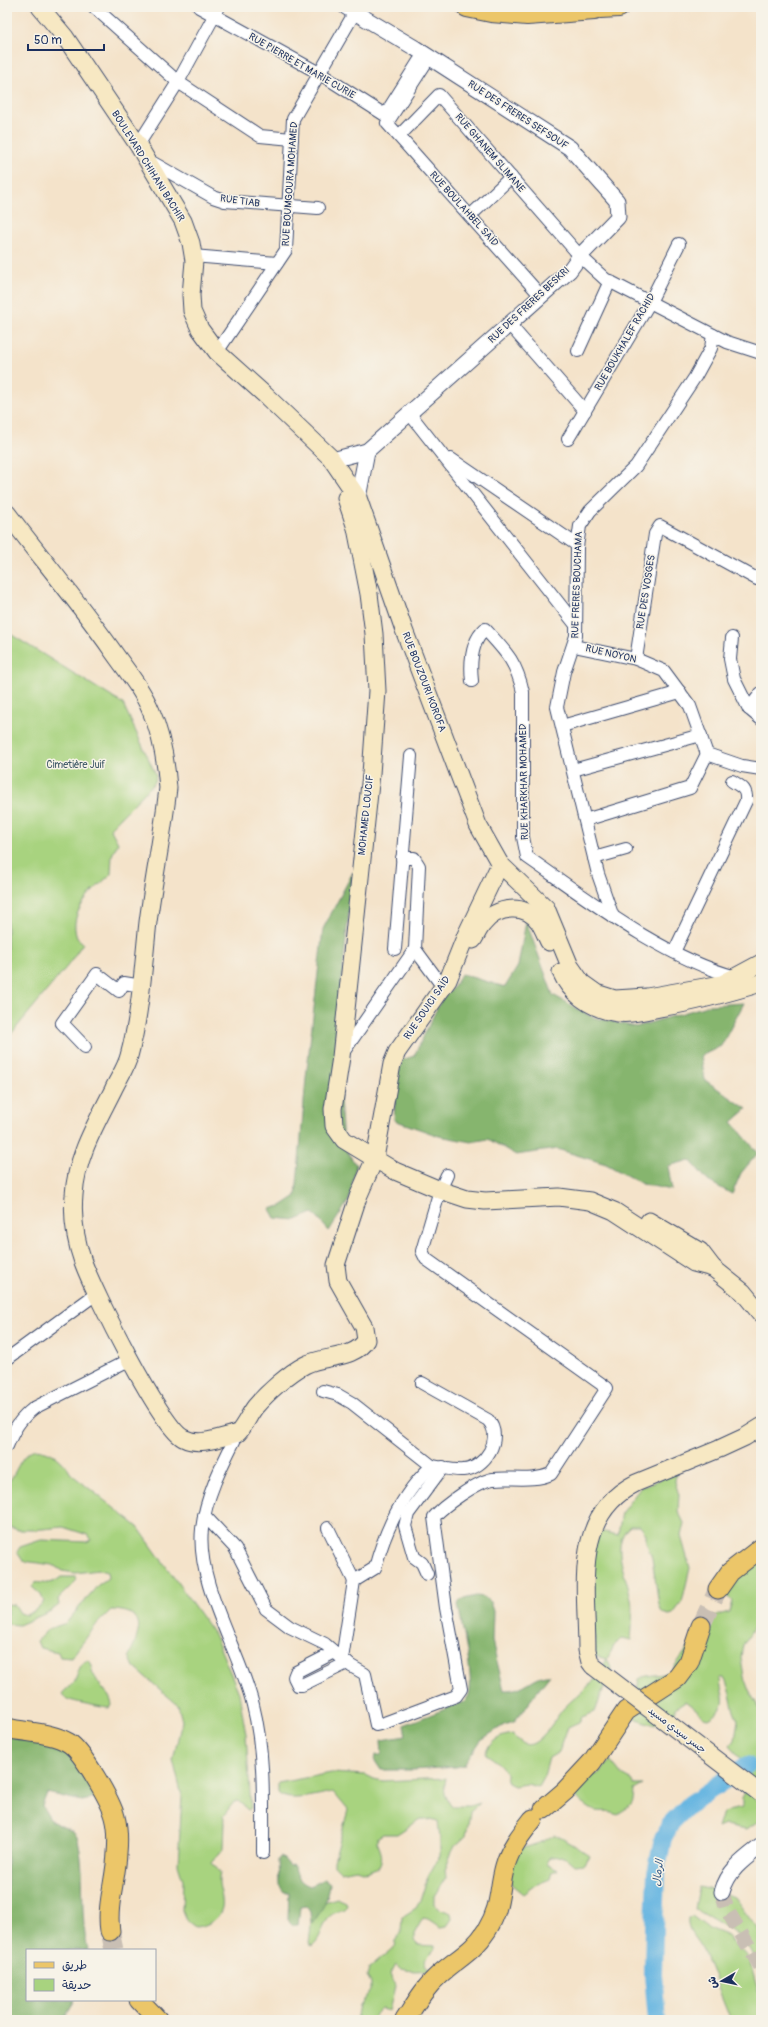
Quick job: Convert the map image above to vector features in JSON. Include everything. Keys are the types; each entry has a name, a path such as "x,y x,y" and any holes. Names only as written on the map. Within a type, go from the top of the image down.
{"highway":[{"path":"467,7 491,12 527,15 619,7"},
{"path":"551,7 594,10"}],"main road":[{"name":"BOULEVARD CHIHANI BACHIR","path":"40,7 65,37 138,145 183,221 191,243 193,256 190,295 192,312 200,329 216,352 265,395 331,458"},
{"name":"RUE BOUZOURI KOROFA","path":"331,458 358,498 404,630 478,825 500,864 546,908 570,966 582,983 596,993 615,999 647,997 722,984 736,977"},
{"name":"MOHAMED LOUCIF","path":"331,458 344,489 356,528 369,594 374,634 377,691 372,766 341,1057 333,1109 334,1126 344,1140 395,1171 444,1181 480,1201 565,1197 590,1201 614,1211 694,1263 713,1268 743,1292 761,1314"},
{"path":"7,513 102,635 138,686 151,711 162,743 167,767 168,788 148,921 142,986 135,1032 128,1059 90,1135 77,1175 74,1196 77,1240 83,1261 96,1294 160,1411 173,1430 181,1437 190,1441 202,1442 238,1433"},
{"path":"374,634 378,618 385,612 391,614 404,630"},
{"name":"RUE SOUICI SAÏD","path":"238,1433 255,1408 299,1368 315,1361 351,1353 358,1349 366,1340 364,1327 338,1281 336,1265 358,1197 375,1158 392,1064 398,1052 446,984 466,935 500,864"},
{"path":"446,984 483,923 498,912 513,908 524,911 539,922 562,974 574,992 590,1005 612,1012 633,1013 683,1004 761,983"},
{"path":"736,977 761,963"},
{"name":"جسر سيدي مسيد","path":"761,1426 745,1437 719,1449 624,1489 607,1504 600,1514 591,1536 586,1560 587,1650 590,1662 593,1666 761,1794"},
{"path":"718,1589 730,1572 761,1548"},
{"path":"405,2020 425,1989 472,1949 491,1922 501,1897 505,1867 508,1857 517,1840 538,1814 588,1767 631,1707 677,1678 689,1662 701,1626"},
{"path":"7,1728 52,1736 71,1744 86,1764 112,1805 116,1819 118,1836 117,1854 108,1916 110,1931"},
{"path":"140,2001 158,2020"}],"street":[{"path":"94,7 178,82 260,136 292,139"},
{"name":"RUE PIERRE ET MARIE CURIE","path":"199,7 216,11 385,115 419,61 425,64 388,123"},
{"name":"RUE BOUMGOURA MOHAMED","path":"216,352 286,250 293,119 319,73 351,10"},
{"name":"RUE DES FRERES SEFSOUF","path":"351,10 415,48 570,148 617,201 618,217 580,256"},
{"path":"138,145 178,82 216,11"},
{"name":"RUE GHANEM SLIMANE","path":"399,136 439,95 580,256"},
{"name":"RUE BOULAHBEL SAÏD","path":"388,123 541,296"},
{"name":"RUE TIAB","path":"147,160 213,197 225,201 288,207 318,208"},
{"path":"470,216 511,177"},
{"name":"RUE BOUKHALEF RACHID","path":"568,439 650,302 679,244"},
{"path":"193,256 277,263"},
{"path":"580,256 610,281 728,342 761,353"},
{"name":"RUE DES FRERES BESKRI","path":"331,458 367,451 569,271 580,256"},
{"path":"578,351 610,281"},
{"path":"510,324 585,411"},
{"name":"RUE FRERES BOUCHAMA","path":"614,917 607,902 594,858 557,707 564,672 574,646 576,625 577,545 580,526 590,510 636,466 695,377 711,348 714,335"},
{"path":"410,414 576,625"},
{"path":"358,498 367,451"},
{"path":"440,452 577,545"},
{"name":"RUE DES VOSGES","path":"636,659 655,534 660,526 757,579 761,579"},
{"name":"RUE KHARKHAR MOHAMED","path":"472,681 472,655 479,635 485,630 507,653 518,672 523,692 523,837 527,857 614,917 674,952 710,970 736,977"},
{"path":"732,638 730,659 734,679 749,709 761,719"},
{"name":"RUE NOYON","path":"574,646 636,659 664,671 690,706 707,754"},
{"path":"562,726 680,692"},
{"path":"749,709 761,693"},
{"path":"573,770 701,735"},
{"path":"585,820 690,788 707,754 742,766 761,769"},
{"path":"395,948 411,756"},
{"path":"674,952 746,801 747,793 743,788 732,781"},
{"path":"594,858 626,849"},
{"path":"341,1057 414,950 419,866 414,858 402,858"},
{"path":"414,950 446,984"},
{"path":"85,1047 62,1023 97,974 119,991 124,983 142,986"},
{"path":"204,1515 234,1548 266,1609 290,1627 325,1644 341,1658 365,1674 376,1725 456,1696 461,1689 446,1608 434,1517 440,1510 482,1482 492,1479 543,1478 551,1474 607,1388 426,1259 422,1251 444,1181"},
{"path":"7,1359 96,1294"},
{"path":"7,1446 14,1428 22,1417 34,1408 131,1359"},
{"path":"323,1391 338,1395 352,1403 438,1466 463,1470 474,1466 486,1456 493,1446 495,1434 493,1426 488,1420 422,1383"},
{"path":"238,1433 217,1477 204,1515 201,1540 202,1557 211,1589 250,1695 256,1716 263,1781 263,1853"},
{"path":"354,1581 375,1568 382,1543 407,1495 423,1474 438,1466"},
{"path":"427,1574 422,1563 414,1557 405,1526 408,1514 438,1466"},
{"path":"328,1528 354,1581 341,1658"},
{"path":"722,1892 725,1880 736,1865 761,1846"}],"green space":[{"name":"Cimetière Juif","path":"7,632 123,704 156,775 155,782 110,828 118,843 112,855 111,874 90,894 79,910 76,919 75,928 77,938 83,943 69,964 7,1039"},
{"path":"353,872 336,1034 343,1145 356,1165 349,1200 329,1231 313,1213 296,1220 275,1218 270,1209 281,1206 296,1196 306,1078 323,929"},
{"path":"526,921 553,995 592,1017 636,1027 710,1005 744,1003 721,1046 701,1056 705,1080 747,1109 732,1122 758,1153 741,1173 732,1194 708,1181 690,1160 668,1166 672,1190 642,1184 606,1164 557,1149 516,1155 488,1139 471,1142 439,1136 394,1120 396,1083 402,1060 414,1056 442,998 454,987 461,974 505,987 518,966"},
{"path":"35,1449 47,1451 61,1460 71,1474 138,1527 214,1634 239,1693 246,1735 251,1808 248,1810 238,1801 234,1802 223,1816 225,1822 224,1848 212,1862 220,1873 219,1884 222,1895 222,1905 219,1915 206,1925 195,1927 186,1920 182,1910 183,1880 178,1864 182,1796 173,1760 182,1721 178,1705 134,1667 129,1656 138,1631 136,1618 123,1611 111,1610 96,1625 71,1658 60,1657 58,1652 40,1648 37,1641 48,1629 66,1623 98,1585 108,1578 107,1572 99,1570 75,1573 62,1571 53,1565 23,1561 17,1552 20,1547 41,1540 87,1542 92,1540 88,1535 63,1527 18,1530 7,1526 7,1481 11,1479 24,1457"},
{"path":"676,1473 675,1482 679,1495 678,1511 684,1523 681,1536 690,1568 682,1602 673,1614 669,1615 662,1613 659,1605 652,1558 646,1542 646,1534 640,1526 630,1526 623,1534 620,1543 620,1553 632,1606 631,1640 622,1638 614,1646 607,1659 595,1656 590,1561 599,1531 618,1535 622,1512 641,1487"},
{"path":"760,1559 761,1617 743,1645 741,1657 744,1677 749,1691 761,1711 761,1819 747,1829 725,1825 718,1828 723,1812 742,1808 742,1798 747,1788 747,1765 730,1746 735,1740 738,1720 735,1715 727,1683 724,1678 720,1678 723,1705 720,1710 708,1719 703,1718 697,1710 685,1701 675,1708 675,1713 655,1725 632,1717 639,1679 671,1671 711,1617 729,1612 732,1601 723,1592 726,1587"},
{"path":"61,1577 75,1577 77,1580 58,1599 59,1605 51,1611 19,1625 7,1624 7,1604 15,1605 20,1613 26,1615 34,1611 44,1602 41,1595 32,1587 35,1582 49,1583"},
{"path":"476,1596 484,1597 490,1602 493,1611 492,1641 504,1690 518,1688 539,1677 550,1675 514,1722 504,1725 481,1740 464,1765 456,1767 413,1770 381,1770 375,1761 376,1755 382,1755 381,1740 406,1736 404,1725 458,1704 468,1697 470,1690 469,1666 458,1605 460,1600"},
{"path":"607,1659 611,1668 595,1712 582,1717 579,1722 568,1727 559,1752 549,1758 544,1776 538,1787 527,1784 514,1786 508,1783 506,1772 493,1759 485,1754 492,1742 503,1736 513,1734 515,1738 527,1745 533,1744 539,1740 563,1709 596,1678"},
{"path":"88,1660 97,1681 112,1704 109,1708 70,1700 62,1694 73,1684 80,1667"},
{"path":"7,1733 63,1747 101,1797 82,1801 47,1793 42,1806 51,1821 74,1832 78,1839 82,1867 85,1937 88,1949 26,1949 26,2001 74,2001 63,2020 7,2020"},
{"path":"610,1760 622,1775 633,1781 634,1785 643,1785 634,1790 631,1805 618,1814 593,1810 571,1796 586,1776 598,1774"},
{"path":"331,1773 366,1775 383,1781 446,1778 445,1793 452,1806 470,1806 480,1803 470,1812 466,1836 455,1846 445,1870 446,1877 434,1896 434,1904 440,1909 451,1913 452,1919 447,1926 440,1927 428,1919 423,1918 414,1934 414,1940 419,1945 435,1946 435,1949 424,1960 426,1966 431,1969 412,1971 402,1969 396,1965 391,1974 395,1986 389,2011 381,2009 373,2020 356,2020 359,2005 371,1990 371,1983 367,1977 369,1968 394,1947 395,1941 401,1932 402,1917 416,1908 420,1901 428,1876 440,1856 438,1822 420,1819 397,1834 383,1834 378,1837 377,1842 382,1858 379,1867 365,1872 356,1869 341,1872 334,1865 334,1861 348,1810 333,1792 296,1798 289,1798 278,1793 278,1783"},
{"path":"554,1835 567,1841 589,1855 585,1864 574,1865 564,1856 550,1857 547,1860 548,1865 558,1870 552,1872 550,1879 535,1885 523,1894 511,1884 509,1867 518,1850 542,1842"},
{"path":"280,1857 283,1858 290,1866 293,1865 299,1878 306,1884 310,1886 324,1879 330,1883 324,1905 311,1924 310,1912 306,1906 300,1907 298,1925 293,1925 288,1920 289,1892 284,1892 279,1885 278,1860"},
{"path":"699,1887 722,1892 734,1897 761,1934 761,1979 753,1956 746,1944 729,1929 695,1909"},
{"path":"337,1898 346,1902 347,1905 345,1909 336,1912 326,1920 317,1941 312,1946 309,1944 311,1924 316,1918 324,1902"},
{"path":"692,1916 708,1928 728,1936 749,1959 761,1997 761,2020 731,2020 703,1951 690,1931 688,1918"}],"waterway":[{"name":"الرمال","path":"657,2020 653,1974 654,1930 656,1873 663,1838 671,1823 690,1804 747,1765"}],"tunnel":[{"path":"701,1626 718,1589"},
{"path":"722,1892 727,1910 761,1967"},
{"path":"110,1931 114,1949"}]}
